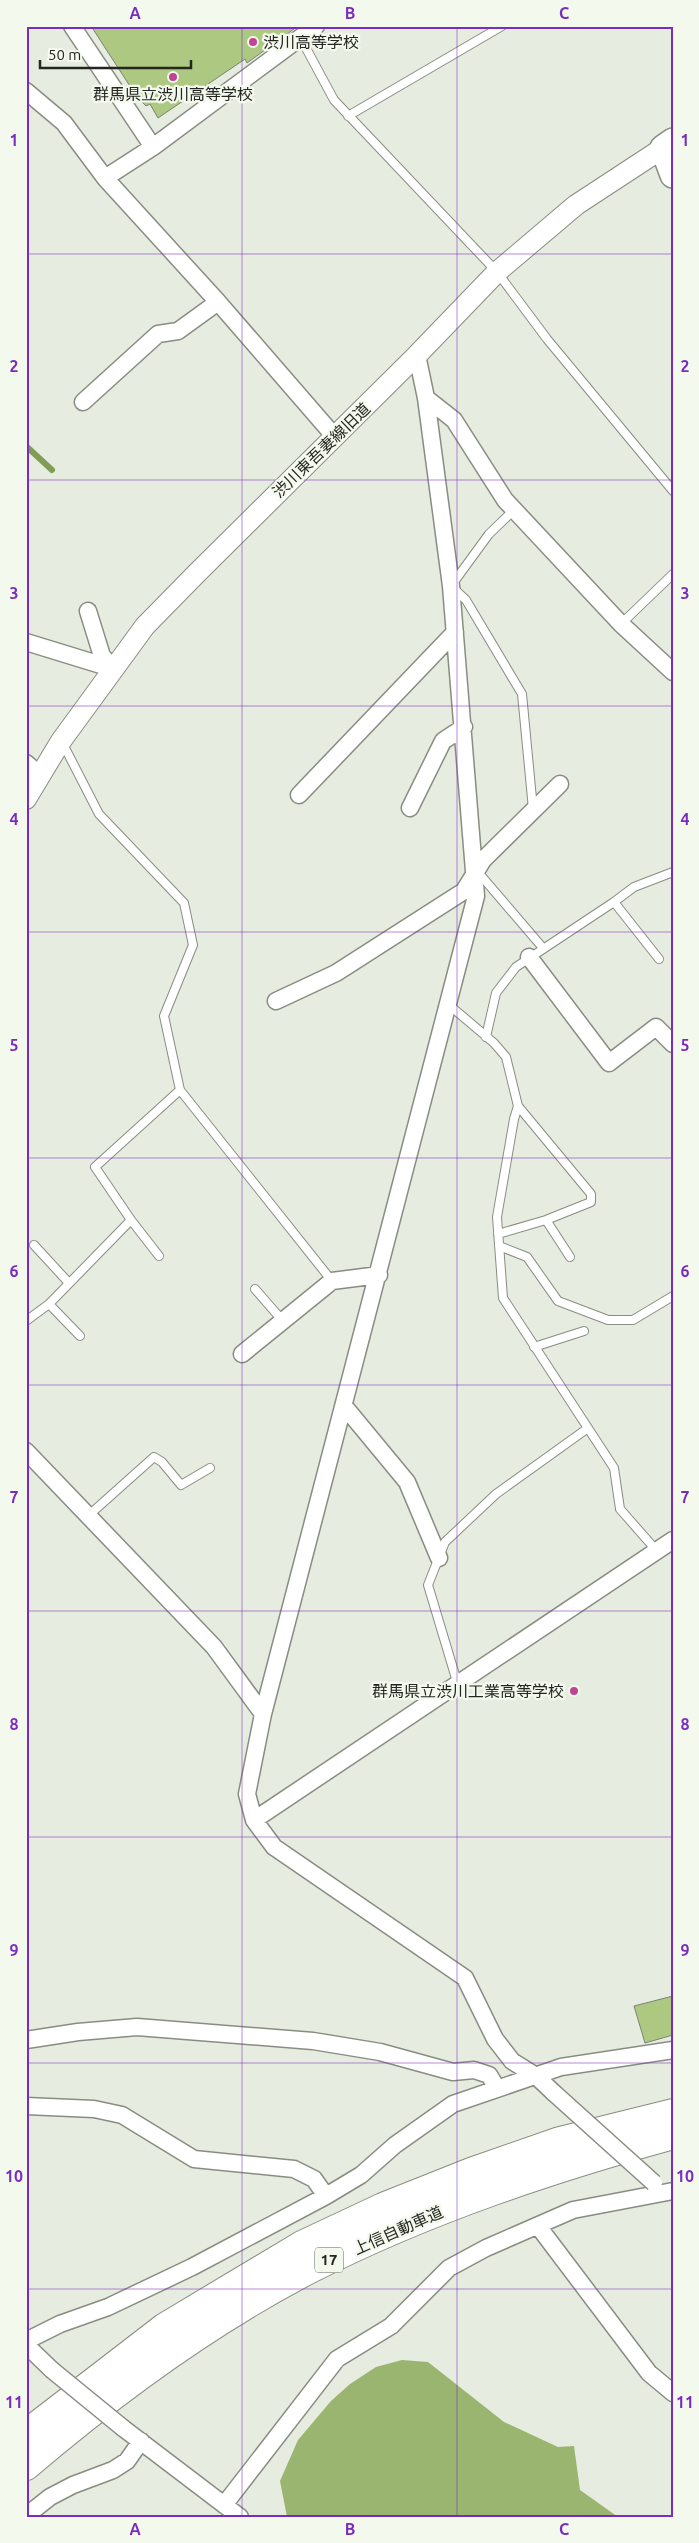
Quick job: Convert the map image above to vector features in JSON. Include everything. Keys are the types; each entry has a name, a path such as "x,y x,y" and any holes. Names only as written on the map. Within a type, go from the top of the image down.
{"highway":[{"name":"上信自動車道","path":"26,2434 165,2327 302,2245 383,2207 498,2163 560,2141 673,2112"},
{"name":"上信自動車道","path":"26,2466 149,2369 232,2315 311,2269 395,2230 485,2192 590,2158 673,2135"}],"main road":[{"path":"668,145 673,175"}],"street":[{"path":"72,26 153,147"},
{"path":"105,178 153,147 316,26"},
{"path":"27,89 64,123 105,178 218,302 336,437"},
{"name":"渋川東吾妻線旧道","path":"26,799 33,769 61,741 145,626 336,437 498,272 576,204 668,145"},
{"path":"83,402 158,334 178,331 218,302"},
{"path":"417,355 426,398 452,586 476,896 345,1407 263,1714 246,1794 254,1820 274,1846 464,1978 495,2039 512,2061 536,2076 662,2189"},
{"path":"426,398 454,420 505,500 514,510 621,624 673,672"},
{"path":"88,611 102,656 114,668"},
{"path":"299,795 455,632"},
{"path":"26,642 114,668"},
{"path":"410,808 443,741 464,727"},
{"path":"276,1001 336,973 464,890 475,870 533,809 560,784"},
{"path":"529,957 609,1063 656,1027 673,1044"},
{"path":"242,1354 332,1281 379,1276"},
{"path":"345,1407 407,1482 439,1558"},
{"path":"26,1452 214,1647 263,1714"},
{"path":"254,1820 673,1540"},
{"path":"26,2040 78,2032 137,2027 313,2041 380,2052 453,2072 474,2070 489,2075 497,2088"},
{"path":"26,2341 60,2324 108,2308 326,2196 360,2175 395,2146 453,2104 561,2067 673,2050"},
{"path":"26,2106 94,2109 122,2115 194,2159 294,2169 314,2180 326,2196"},
{"path":"224,2505 338,2359 391,2326 450,2268 486,2248 573,2210 662,2189"},
{"path":"538,2226 649,2373 673,2393"},
{"path":"26,2345 52,2370 123,2428 240,2517"},
{"path":"26,2516 50,2497 73,2485 113,2470 128,2461 141,2440"}],"lane":[{"path":"348,116 502,26"},
{"path":"300,37 334,100 498,272 547,339 673,492"},
{"path":"514,510 489,534 452,586 466,600 522,694 533,809"},
{"path":"621,624 673,574"},
{"path":"61,741 99,814 184,904 193,945 164,1016 180,1090 332,1281"},
{"path":"475,870 543,948"},
{"path":"486,1037 496,993 516,967 634,887 673,872"},
{"path":"614,902 660,959"},
{"path":"448,1004 506,1057 518,1106 592,1194 591,1202 546,1220 498,1234"},
{"path":"159,1256 95,1167 180,1090"},
{"path":"518,1106 514,1119 497,1217 503,1298 614,1468 620,1509 656,1550"},
{"path":"26,1321 49,1304 132,1220"},
{"path":"546,1220 570,1256"},
{"path":"34,1245 69,1283"},
{"path":"499,1246 527,1257 558,1301 608,1320 633,1320 673,1296"},
{"path":"255,1289 282,1320"},
{"path":"49,1304 80,1336"},
{"path":"534,1347 584,1331"},
{"path":"458,1685 428,1585 445,1542 496,1494 588,1428"},
{"path":"88,1516 154,1457 162,1462 181,1485 210,1468"}],"green space":[{"path":"402,2360 428,2362 504,2422 558,2447 574,2446 580,2490 618,2517 287,2517 280,2481 298,2440 331,2401 350,2384 376,2367"}],"building":[{"name":"群馬県立渋川高等学校","path":"91,26 298,26 247,63 245,59 158,118 150,104 146,106 137,97"},
{"path":"673,1996 673,2035 645,2043 634,2006"}],"waterway":[{"path":"26,446 52,470"}],"place":[{"name":"渋川高等学校","path":"253,42"},
{"name":"群馬県立渋川高等学校","path":"173,77"},
{"name":"群馬県立渋川工業高等学校","path":"574,1691"}]}
